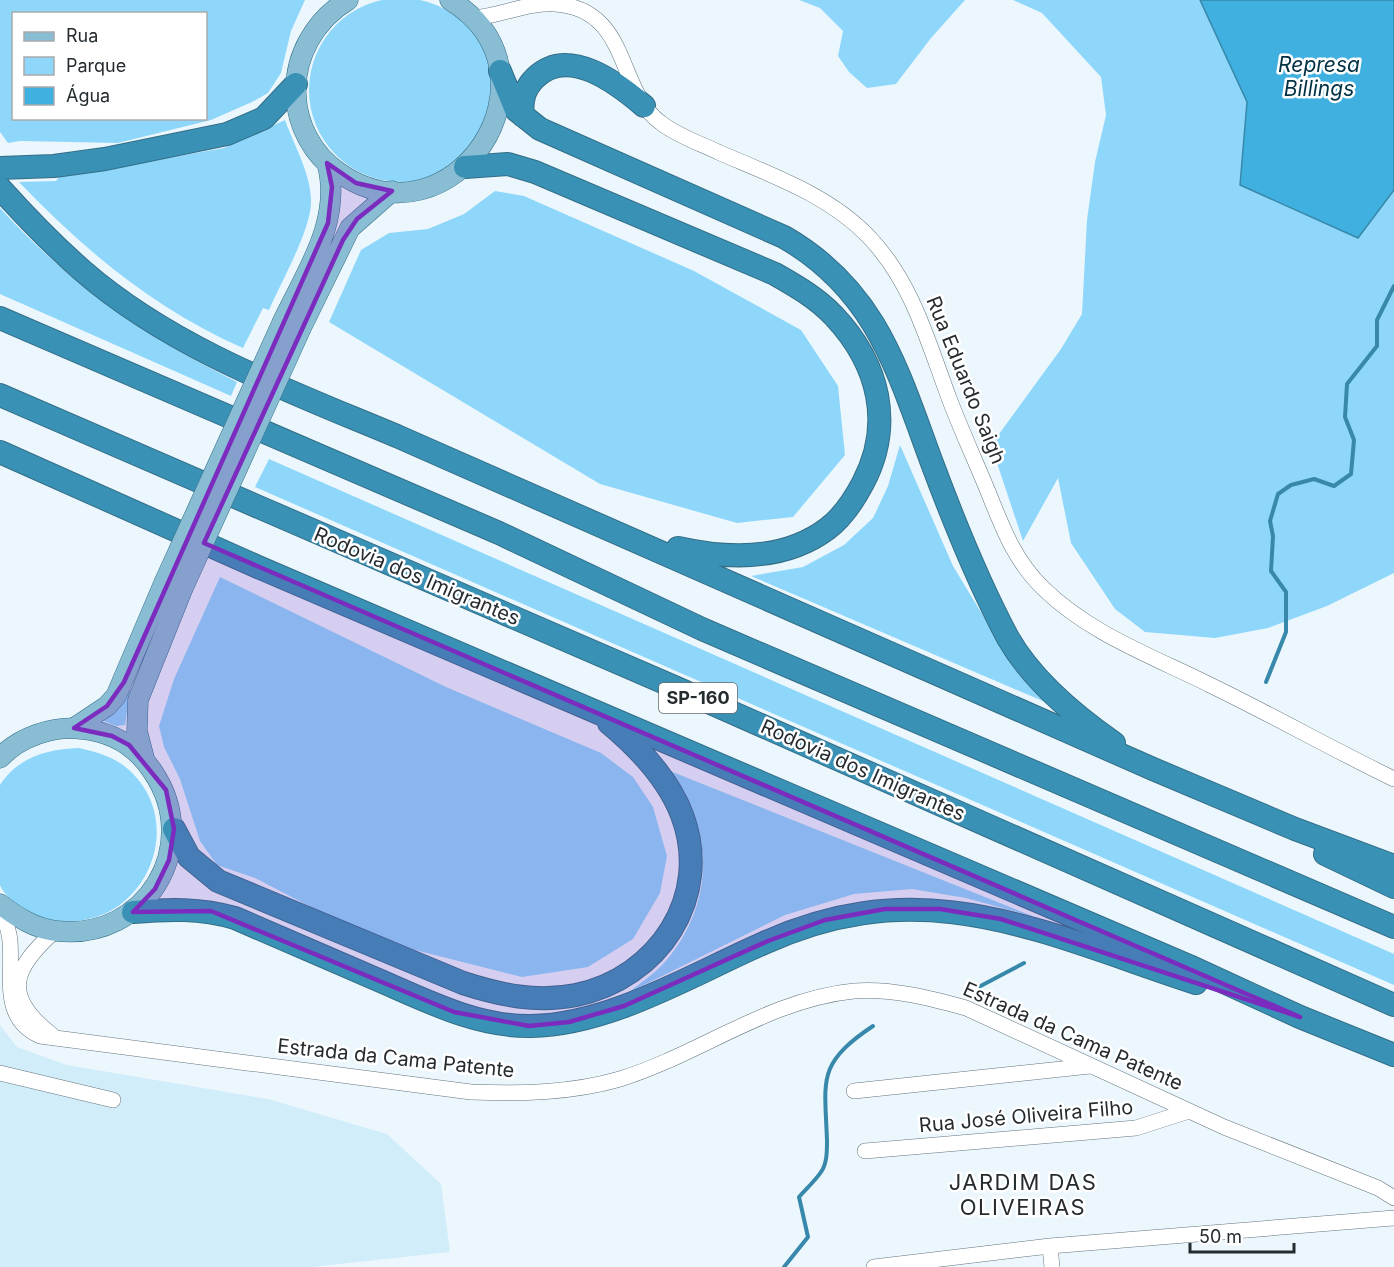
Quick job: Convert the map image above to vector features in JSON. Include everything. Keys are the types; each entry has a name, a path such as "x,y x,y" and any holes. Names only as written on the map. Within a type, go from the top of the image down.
{"highway":[{"path":"523,116 522,101 531,82 542,72 561,65 578,67 604,76 644,106"},
{"path":"500,71 509,97 523,116 540,129 784,237 811,253 843,281 870,316 892,357 959,534 1009,639 1032,670 1063,702 1100,733 1152,769"},
{"path":"0,168 54,166 105,159 227,134 264,118 277,107 296,84"},
{"path":"465,167 508,164 536,172 775,274 805,291 834,316 860,351 876,389 881,426 874,461 853,502 827,529 796,545 752,556 711,556 627,537"},
{"path":"0,188 85,273 158,324 293,392 1152,769 1295,829 1394,866"},
{"path":"0,318 499,533 702,629 1394,927"},
{"name":"Rodovia dos Imigrantes","path":"0,395 668,684 1394,1005"},
{"path":"0,452 258,567 1189,966 1300,1017 1394,1055"},
{"path":"174,829 189,857 203,871 241,891 464,983 498,994 533,998 576,995 610,984 640,967 663,945 679,918 688,887 691,851 683,816 651,763 632,742 589,707"},
{"path":"1295,829 1302,843 1394,887"},
{"path":"132,912 181,909 219,914 454,1012 529,1026 569,1022 624,1006 768,941 825,920 885,909 939,909 1001,919 1300,1017"}],"main road":[{"path":"348,0 332,6 304,48 296,84 297,106 312,146 327,163 356,183 392,191 432,186 465,167 483,147 495,124 501,98 500,71 491,45 473,18 450,0"},
{"path":"74,728 107,706 116,696 173,586 292,325 331,212 332,188 327,163"},
{"path":"292,325 350,228 392,191"},
{"path":"0,904 25,922 55,931 82,932 108,925 132,912 155,889 169,860 174,829 166,790 144,758 137,731 138,700 173,586"},
{"path":"0,758 8,750 39,733 74,728 112,736 144,758"}],"street":[{"name":"Rua Eduardo Saigh","path":"473,18 509,13 535,4 575,7 593,18 617,46 644,106 669,129 826,202 858,226 881,251 905,286 1011,547 1043,588 1061,604 1120,640 1394,779"},
{"path":"491,45 498,23 509,13"},
{"name":"Estrada da Cama Patente","path":"0,904 10,942 6,977 9,1005 15,1017 31,1032 471,1092 518,1094 573,1088 619,1079 760,1018 814,999 854,991 926,997 966,1008 1189,1111 1378,1188 1394,1198"},
{"path":"55,931 34,950 23,964 19,979 20,996 26,1011 55,1036"},
{"path":"854,1090 1093,1065"},
{"path":"0,1073 113,1100"},
{"name":"Rua José Oliveira Filho","path":"865,1151 1136,1128 1189,1111"},
{"path":"874,1267 1050,1246 1394,1218"},
{"path":"1050,1246 1052,1267"}],"highlighted area":[{"path":"327,163 356,183 392,191 357,219 343,240 204,543 1300,1017 1001,919 940,909 885,909 825,920 768,941 624,1006 569,1022 529,1026 454,1012 211,911 133,912 155,889 169,860 174,829 166,790 129,745 112,736 74,728 107,706 124,682 328,223 332,187"}],"shaded area":[{"path":"0,1025 17,1047 67,1065 268,1099 387,1134 441,1184 450,1252 312,1267 0,1267"}],"green space":[{"path":"0,0 305,0 291,31 281,73 268,93 252,102 211,120 118,143 20,141 8,143 0,132"},
{"path":"383,0 419,0 452,13 478,39 491,72 493,90 491,108 478,141 452,167 419,180 401,182 383,180 350,167 324,141 311,108 309,90 311,72 324,39 350,13"},
{"path":"799,0 965,0 931,38 896,84 867,88 849,72 838,56 843,31 820,8"},
{"path":"1013,0 1200,0 1247,102 1240,185 1358,238 1394,190 1394,573 1327,606 1268,628 1215,638 1145,632 1115,609 1071,543 1058,478 1023,541 991,445 1061,349 1082,314 1087,220 1095,162 1106,115 1101,77 1042,13"},
{"path":"285,120 309,182 311,203 309,215 306,228 269,310 263,308 243,348 181,316 123,277 70,232 19,182 56,181 59,177 224,148"},
{"path":"495,191 524,196 694,271 801,330 838,386 845,455 793,517 737,523 600,484 329,322 361,250 389,233 428,229 464,214"},
{"path":"0,208 53,260 110,306 140,327 237,382 231,396 0,294"},
{"path":"900,445 953,566 1008,657 1045,702 751,576 803,567 844,545 873,518 888,486"},
{"path":"269,459 1394,954 1394,985 255,487"},
{"path":"220,577 446,687 601,753 633,777 653,807 667,856 660,893 633,939 588,967 522,977 415,950 336,920 255,878 217,865 200,841 180,779 164,747 159,726 174,679"},
{"path":"127,690 130,691 125,725 116,726 99,719"},
{"path":"79,748 112,758 129,770 146,791 155,815 156,839 151,863 139,885 122,903 100,915 74,921 57,921 40,917 17,904 0,885 0,785 7,775 35,756 56,750"},
{"path":"665,769 1035,917 966,898 912,889 854,894 785,915 628,993 660,967 676,948 694,913 700,894 703,855 700,836 690,811"}],"water":[{"name":"Represa Billings","path":"1200,0 1394,0 1394,190 1358,238 1240,185 1247,102"}],"waterway":[{"path":"1266,682 1286,632 1286,592 1271,571 1273,536 1270,521 1278,494 1291,485 1314,479 1334,486 1351,474 1354,440 1345,417 1347,384 1377,346 1377,320 1394,286"},
{"path":"973,990 1024,963"},
{"path":"784,1267 808,1237 799,1197 819,1175 826,1161 825,1103 828,1075 841,1051 873,1026"}],"district":[{"name":"JARDIM DAS OLIVEIRAS","path":"1023,1194"}]}
